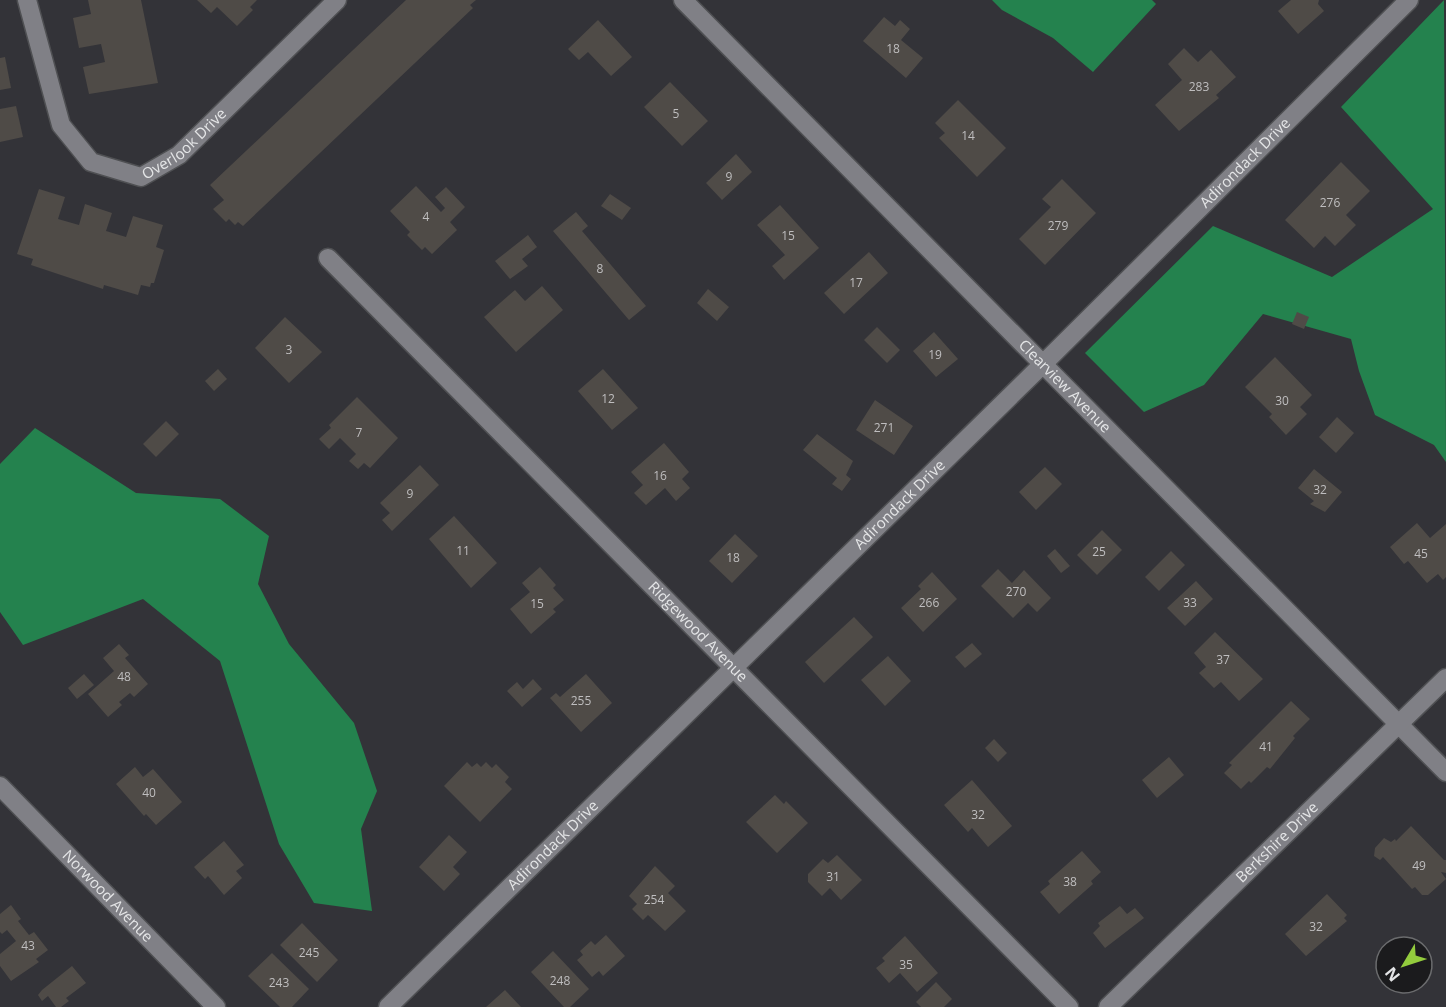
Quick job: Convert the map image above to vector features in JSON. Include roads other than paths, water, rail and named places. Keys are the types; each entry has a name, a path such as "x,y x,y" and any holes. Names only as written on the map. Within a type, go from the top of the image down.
{"street":[{"name":"Overlook Drive","path":"27,0 62,124 92,162 141,177 179,155 337,0"},
{"name":"Clearview Avenue","path":"683,0 1446,772"},
{"name":"Adirondack Drive","path":"388,1007 1409,0"},
{"name":"Ridgewood Avenue","path":"328,258 1069,1007"},
{"name":"Berkshire Drive","path":"1108,1007 1446,678"},
{"name":"Norwood Avenue","path":"0,786 216,1007"}]}
